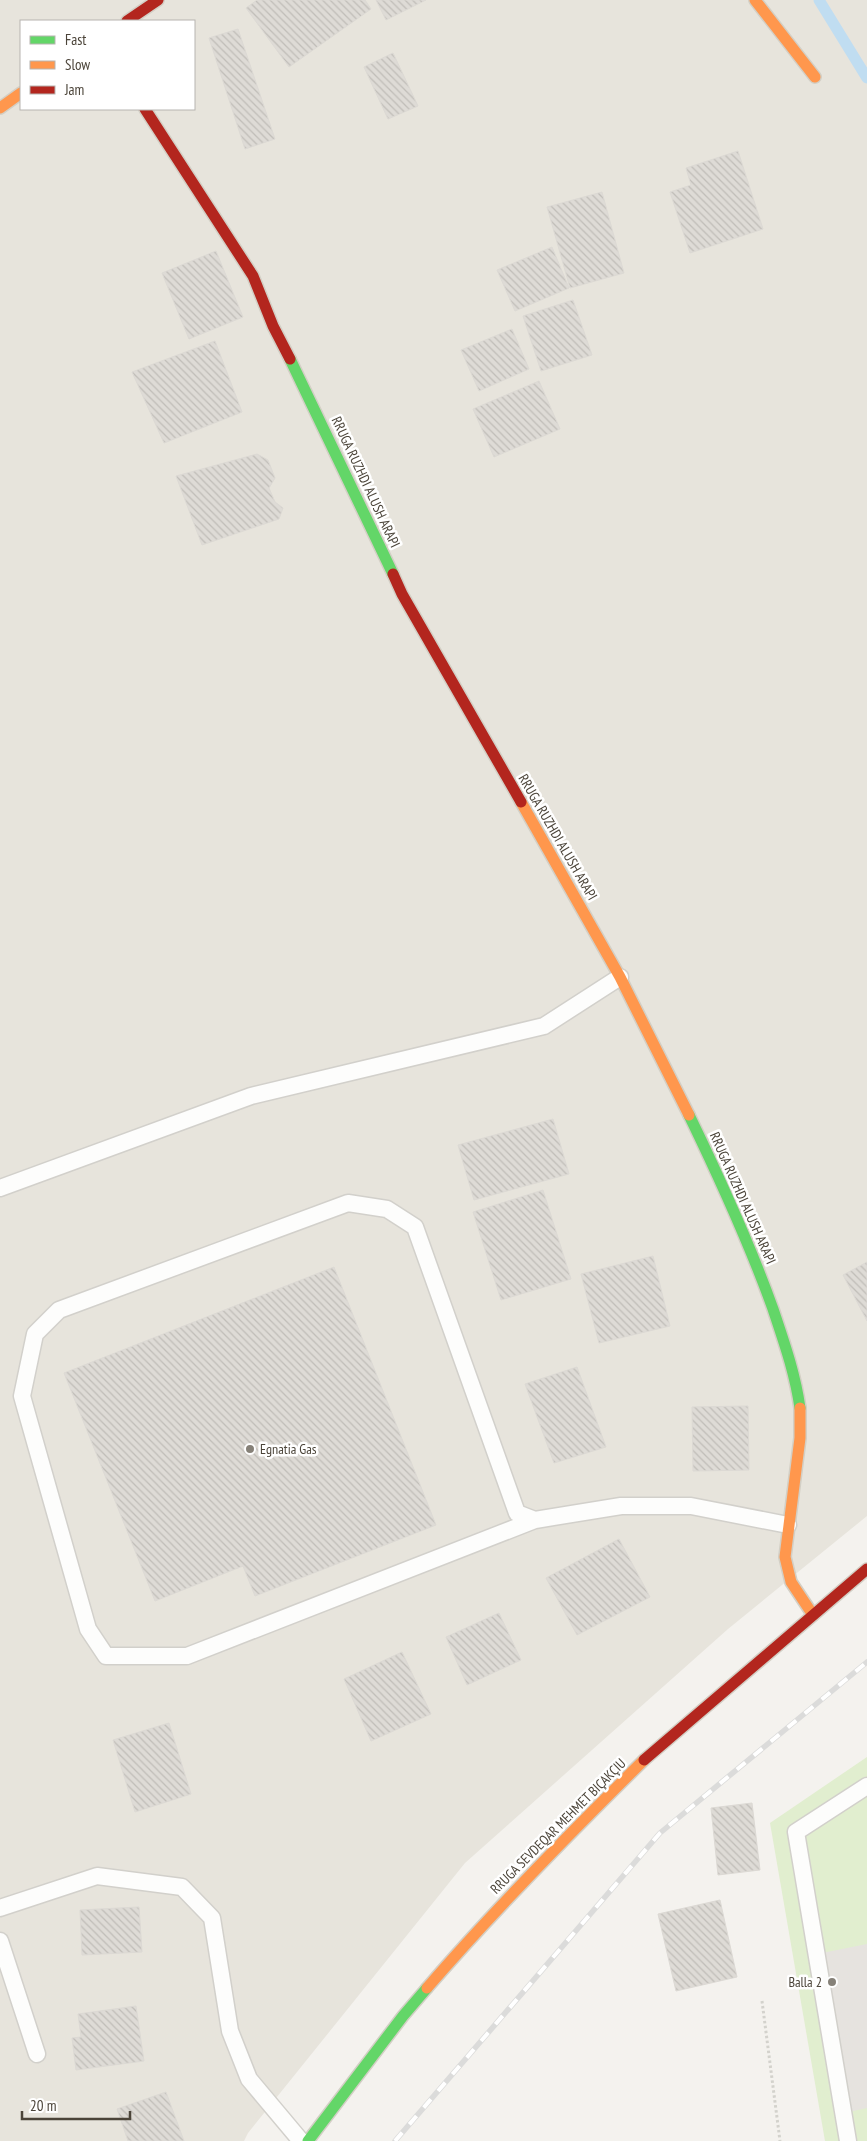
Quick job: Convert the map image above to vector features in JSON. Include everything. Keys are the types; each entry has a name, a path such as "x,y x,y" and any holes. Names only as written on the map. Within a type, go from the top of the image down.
{"street":[{"path":"128,20 158,0"},
{"path":"755,0 815,77"},
{"path":"0,108 20,94"},
{"name":"RRUGA RUZHDI ALUSH ARAPI","path":"146,110 253,276 273,326 317,413 402,594 620,977 724,1187 760,1270 791,1361 800,1413 800,1438 788,1526 785,1557 786,1571 791,1587 814,1615"},
{"name":"RRUGA SEVDEQAR MEHMET BIÇAKÇIU","path":"308,2141 403,2016 481,1925 551,1852 650,1755 867,1569"}],"lane":[{"path":"0,1188 251,1096 544,1026 620,977"},
{"path":"535,1520 517,1513 415,1227 387,1209 348,1203 59,1310 35,1334 22,1396 88,1629 106,1656 187,1656 535,1520 574,1512 621,1506 691,1506 788,1526"},
{"path":"848,2141 796,1832 867,1786"},
{"path":"0,1908 97,1876 182,1888 212,1918 230,2031 249,2078 301,2141"},
{"path":"0,1942 38,2054"}],"path":[{"path":"762,2001 780,2141"}],"shaded area":[{"path":"0,0 867,0 867,1516 728,1629 465,1863 248,2133 244,2141 0,2141"},
{"path":"867,1944 867,2108 844,2113 817,1954"}],"green space":[{"name":"Balla 2","path":"867,1757 867,2141 825,2141 770,1823"}],"building":[{"path":"257,0 365,0 371,9 289,67 246,8"},
{"path":"376,0 426,0 386,20"},
{"path":"238,29 275,139 245,149 209,38"},
{"path":"393,53 418,106 388,119 364,67"},
{"path":"738,151 763,229 690,253 670,192 691,185 686,168"},
{"path":"602,192 624,273 570,288 547,207"},
{"path":"552,247 569,288 515,311 497,270"},
{"path":"216,251 243,317 189,339 162,273"},
{"path":"573,300 592,355 541,371 523,316"},
{"path":"512,329 529,369 479,391 461,350"},
{"path":"215,341 242,412 164,443 132,372"},
{"path":"539,381 560,429 494,457 473,409"},
{"path":"257,454 268,460 275,478 269,488 275,502 283,508 279,519 202,545 176,476"},
{"path":"553,1119 569,1174 474,1200 458,1145"},
{"path":"543,1190 571,1279 501,1300 473,1212"},
{"path":"653,1256 670,1326 599,1343 581,1274"},
{"path":"867,1262 867,1321 843,1275"},
{"name":"Egnatia Gas","path":"334,1267 436,1525 255,1596 243,1566 155,1601 64,1373"},
{"path":"577,1367 606,1447 554,1463 525,1384"},
{"path":"748,1406 749,1470 693,1471 692,1407"},
{"path":"619,1539 650,1597 577,1635 546,1578"},
{"path":"499,1613 521,1660 467,1685 446,1637"},
{"path":"402,1652 431,1714 371,1741 344,1679"},
{"path":"169,1723 191,1794 135,1812 113,1740"},
{"path":"752,1803 760,1870 718,1875 711,1808"},
{"path":"720,1900 737,1977 676,1991 658,1914"},
{"path":"139,1907 142,1952 82,1955 80,1910"},
{"path":"136,2006 144,2061 76,2070 72,2038 81,2037 78,2014"},
{"path":"166,2092 184,2141 128,2141 117,2109"}],"waterway":[{"path":"819,0 867,78"}],"railway":[{"path":"395,2141 660,1833 867,1662"}],"traffic: fast":[{"path":"290,359 393,574"},
{"path":"689,1115 734,1211 764,1284 789,1358 800,1408"},
{"path":"308,2141 403,2016 427,1988"}],"traffic: slow":[{"path":"755,0 815,77"},
{"path":"0,108 20,94"},
{"path":"521,802 620,977 689,1115"},
{"path":"800,1408 800,1438 785,1557 791,1582 813,1615"},
{"path":"427,1988 533,1872 644,1760"}],"traffic: jam":[{"path":"128,20 158,0"},
{"path":"146,110 253,276 273,326 290,359"},
{"path":"393,574 402,594 521,802"},
{"path":"644,1760 867,1569"}],"place":[{"name":"Egnatia Gas","path":"250,1449"},
{"name":"Balla 2","path":"832,1982"}]}
